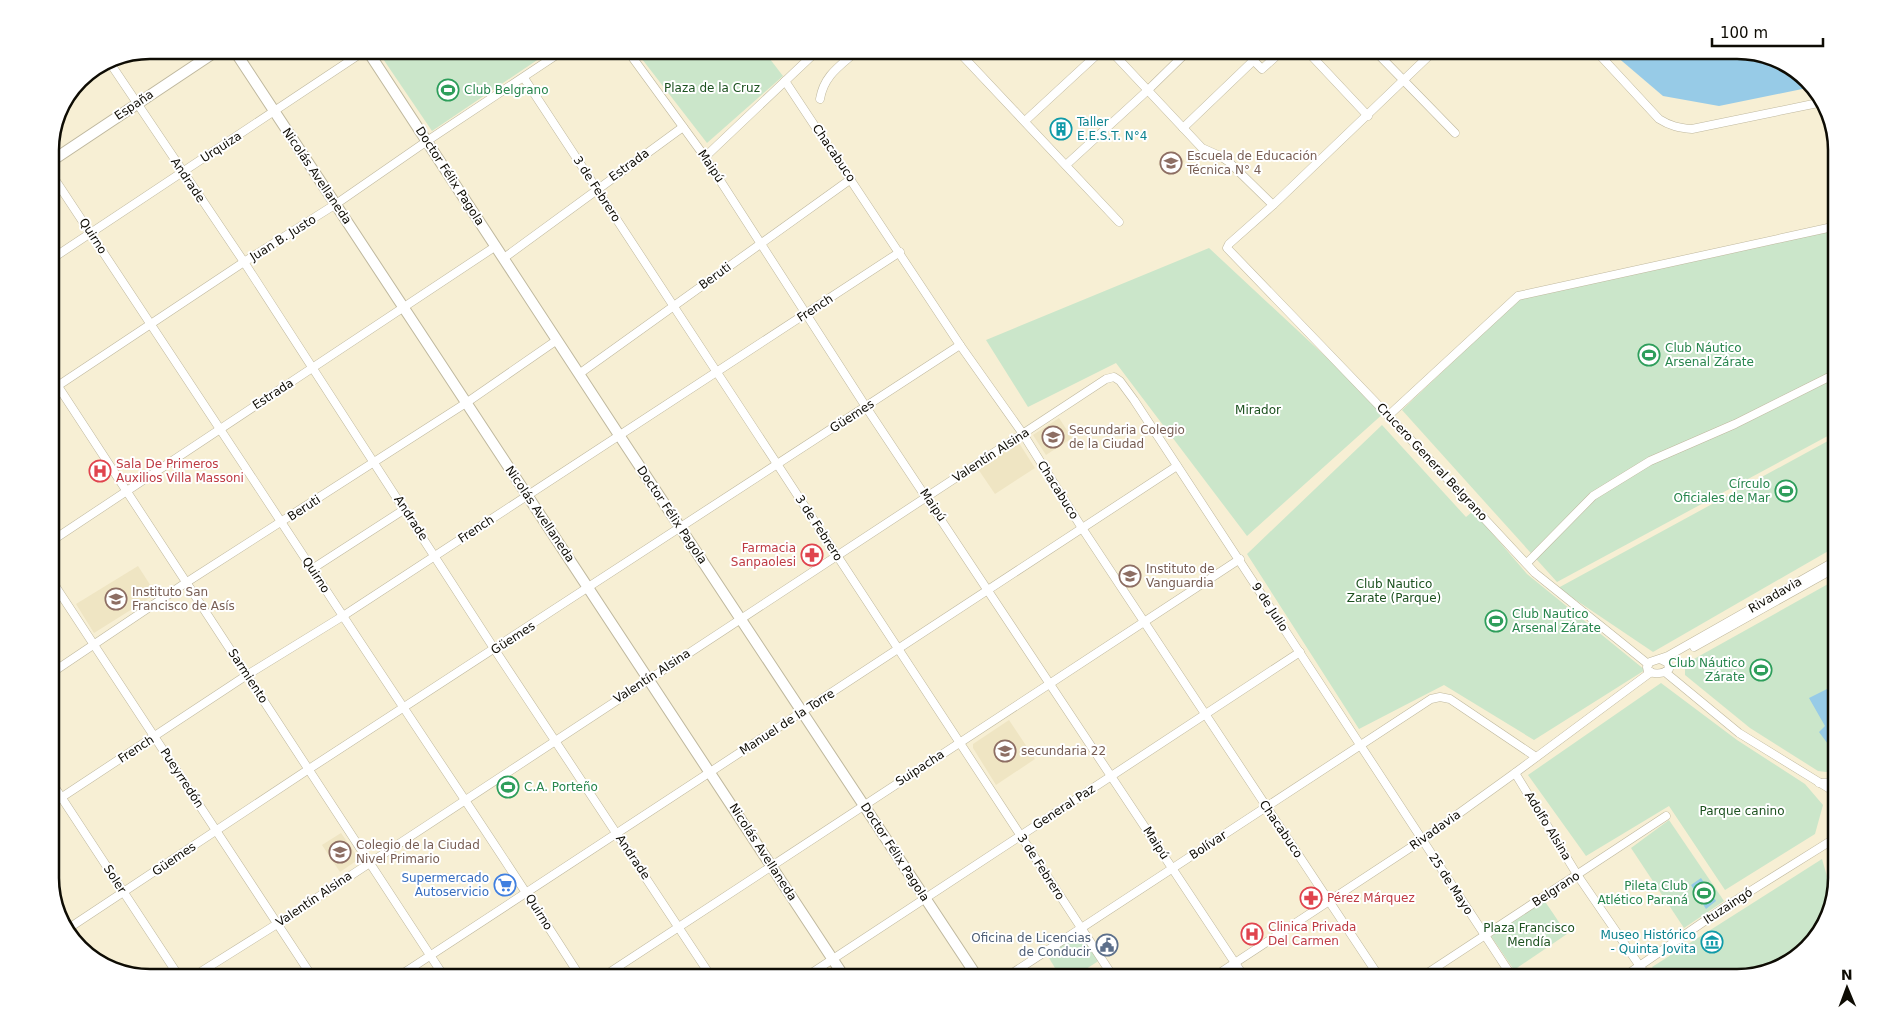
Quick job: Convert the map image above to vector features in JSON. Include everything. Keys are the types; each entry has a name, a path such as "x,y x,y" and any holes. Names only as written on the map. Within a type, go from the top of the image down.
{"street":[{"name":"España","path":"59,156 204,59"},
{"name":"Nicolás Avellaneda","path":"240,59 840,969"},
{"name":"Urquiza","path":"59,254 353,59"},
{"name":"Doctor Félix Pagola","path":"372,59 972,969"},
{"name":"Juan B. Justo","path":"59,385 244,262 336,204 551,59"},
{"name":"Maipú","path":"634,59 706,157 866,407 927,496 1239,969"},
{"path":"706,157 808,59"},
{"path":"820,99 822,86 830,74 848,59"},
{"path":"965,59 1119,222"},
{"path":"1025,121 1092,59"},
{"path":"1119,59 1202,148 1229,162 1273,205 1426,59"},
{"path":"1066,165 1180,59"},
{"path":"1183,128 1254,60 1262,69 1273,59"},
{"path":"1314,59 1368,116"},
{"path":"1383,59 1455,133"},
{"path":"1603,59 1659,119 1679,128 1692,129 1815,104"},
{"name":"Andrade","path":"113,67 244,262 495,650 706,969"},
{"name":"3 de Febrero","path":"524,78 1108,969"},
{"name":"Chacabuco","path":"785,81 960,345 1023,434 1082,528 1374,969"},
{"name":"Estrada","path":"504,258 683,127"},
{"name":"Beruti","path":"579,374 851,179"},
{"name":"Quirno","path":"59,185 342,616 527,892 575,969"},
{"name":"Crucero General Belgrano","path":"1273,205 1229,244 1228,248 1545,581 1648,664"},
{"path":"1388,416 1518,296 1828,228"},
{"name":"Estrada","path":"59,536 496,246"},
{"name":"French","path":"59,800 247,675 528,496 900,252"},
{"name":"Beruti","path":"59,668 187,582 466,403 557,340"},
{"name":"Güemes","path":"72,926 960,345"},
{"name":"Valentín Alsina","path":"205,969 277,924 1106,379 1114,377"},
{"name":"9 de Julio","path":"1114,377 1120,381 1134,400 1178,466 1422,840"},
{"path":"1527,563 1592,496 1604,488 1650,461 1735,424 1828,378"},
{"name":"Sarmiento","path":"59,388 439,969"},
{"name":"Manuel de la Torre","path":"410,969 1178,466"},
{"path":"312,569 405,509"},
{"name":"Suipacha","path":"615,969 959,742 1240,560"},
{"name":"Rivadavia","path":"1648,664 1668,656 1828,565"},
{"name":"Rivadavia","path":"1667,669 1676,658 1828,572"},
{"name":"Pueyrredón","path":"59,591 307,969"},
{"name":"General Paz","path":"818,969 1300,652"},
{"path":"1660,659 1665,660 1667,669 1739,733 1828,789"},
{"path":"1648,664 1647,670 1651,672 1667,669"},
{"name":"Rivadavia","path":"1226,969 1422,840 1515,774 1536,756 1651,672"},
{"name":"Bolívar","path":"1019,969 1431,698 1450,699 1536,756"},
{"name":"Adolfo Alsina","path":"1515,774 1578,876 1642,969"},
{"path":"1819,783 1828,782"},
{"name":"Soler","path":"59,794 174,969"},
{"name":"Belgrano","path":"1434,969 1578,876 1666,816"},
{"name":"25 de Mayo","path":"1422,840 1507,969"},
{"name":"Ituzaingó","path":"1636,969 1725,907 1828,843"}],"shaded area":[{"name":"Escuela de Educación Técnica N° 4","path":"1173,150 1185,161 1170,176 1158,164"},
{"name":"Secundaria Colegio de la Ciudad","path":"1059,418 1072,438 1046,455 1033,435"},
{"path":"1019,443 1035,468 995,494 978,469"},
{"name":"Instituto San Francisco de Asís","path":"138,566 156,594 94,633 76,604"},
{"name":"secundaria 22","path":"1009,720 1035,759 996,785 973,748 973,744"},
{"name":"Colegio de la Ciudad Nivel Primario","path":"341,833 359,859 340,872 322,845"}],"green space":[{"name":"Club Belgrano","path":"383,59 539,59 432,131"},
{"name":"Plaza de la Cruz","path":"642,59 770,59 783,76 707,143"},
{"name":"Club Náutico Arsenal Zárate","path":"1828,224 1828,436 1557,582 1402,410 1518,300"},
{"name":"Mirador","path":"1209,248 1385,412 1247,536 1116,363 1028,407 986,340"},
{"name":"Club Nautico Zarate (Parque)","path":"1382,425 1466,517 1473,511 1527,574 1645,670 1534,740 1444,685 1359,729 1247,554"},
{"name":"Círculo Oficiales de Mar","path":"1828,441 1828,551 1653,652 1558,588"},
{"name":"Club Náutico Zárate","path":"1828,584 1828,771 1818,771 1750,728 1685,675 1685,664"},
{"name":"Parque canino","path":"1661,683 1737,740 1805,784 1823,805 1815,834 1725,890 1669,806 1586,856 1528,775"},
{"path":"1669,820 1724,901 1684,928 1631,848"},
{"path":"1822,859 1828,879 1827,896 1819,918 1802,943 1783,957 1761,966 1737,969 1653,969 1652,967"},
{"name":"Plaza Francisco Mendía","path":"1544,900 1567,934 1515,969 1513,969 1491,936"},
{"path":"1082,931 1100,960 1086,969 1056,969 1046,953"}],"water":[{"path":"1620,59 1749,60 1777,68 1788,74 1805,89 1719,106 1663,96"},
{"path":"1828,688 1828,744 1819,732 1825,726 1809,698"},
{"name":"Pileta Club Atlético Paraná","path":"1701,878 1716,901 1706,909 1691,885"}],"place":[{"name":"Club Belgrano","path":"448,90"},
{"name":"Taller E.E.S.T. N°4","path":"1061,129"},
{"name":"Escuela de Educación Técnica N° 4","path":"1171,163"},
{"name":"Club Náutico Arsenal Zárate","path":"1649,355"},
{"name":"Secundaria Colegio de la Ciudad","path":"1053,437"},
{"name":"Sala De Primeros Auxilios Villa Massoni","path":"100,471"},
{"name":"Círculo Oficiales de Mar","path":"1786,491"},
{"name":"Farmacia Sanpaolesi","path":"812,555"},
{"name":"Instituto de Vanguardia","path":"1130,576"},
{"name":"Instituto San Francisco de Asís","path":"116,599"},
{"name":"Club Nautico Arsenal Zárate","path":"1496,621"},
{"name":"Club Náutico Zárate","path":"1761,670"},
{"name":"secundaria 22","path":"1005,751"},
{"name":"C.A. Porteño","path":"508,787"},
{"name":"Colegio de la Ciudad Nivel Primario","path":"340,852"},
{"name":"Supermercado Autoservicio","path":"505,885"},
{"name":"Pileta Club Atlético Paraná","path":"1704,893"},
{"name":"Pérez Márquez","path":"1311,898"},
{"name":"Clinica Privada Del Carmen","path":"1252,934"},
{"name":"Museo Histórico - Quinta Jovita","path":"1712,942"},
{"name":"Oficina de Licencias de Conducir","path":"1107,945"}]}
